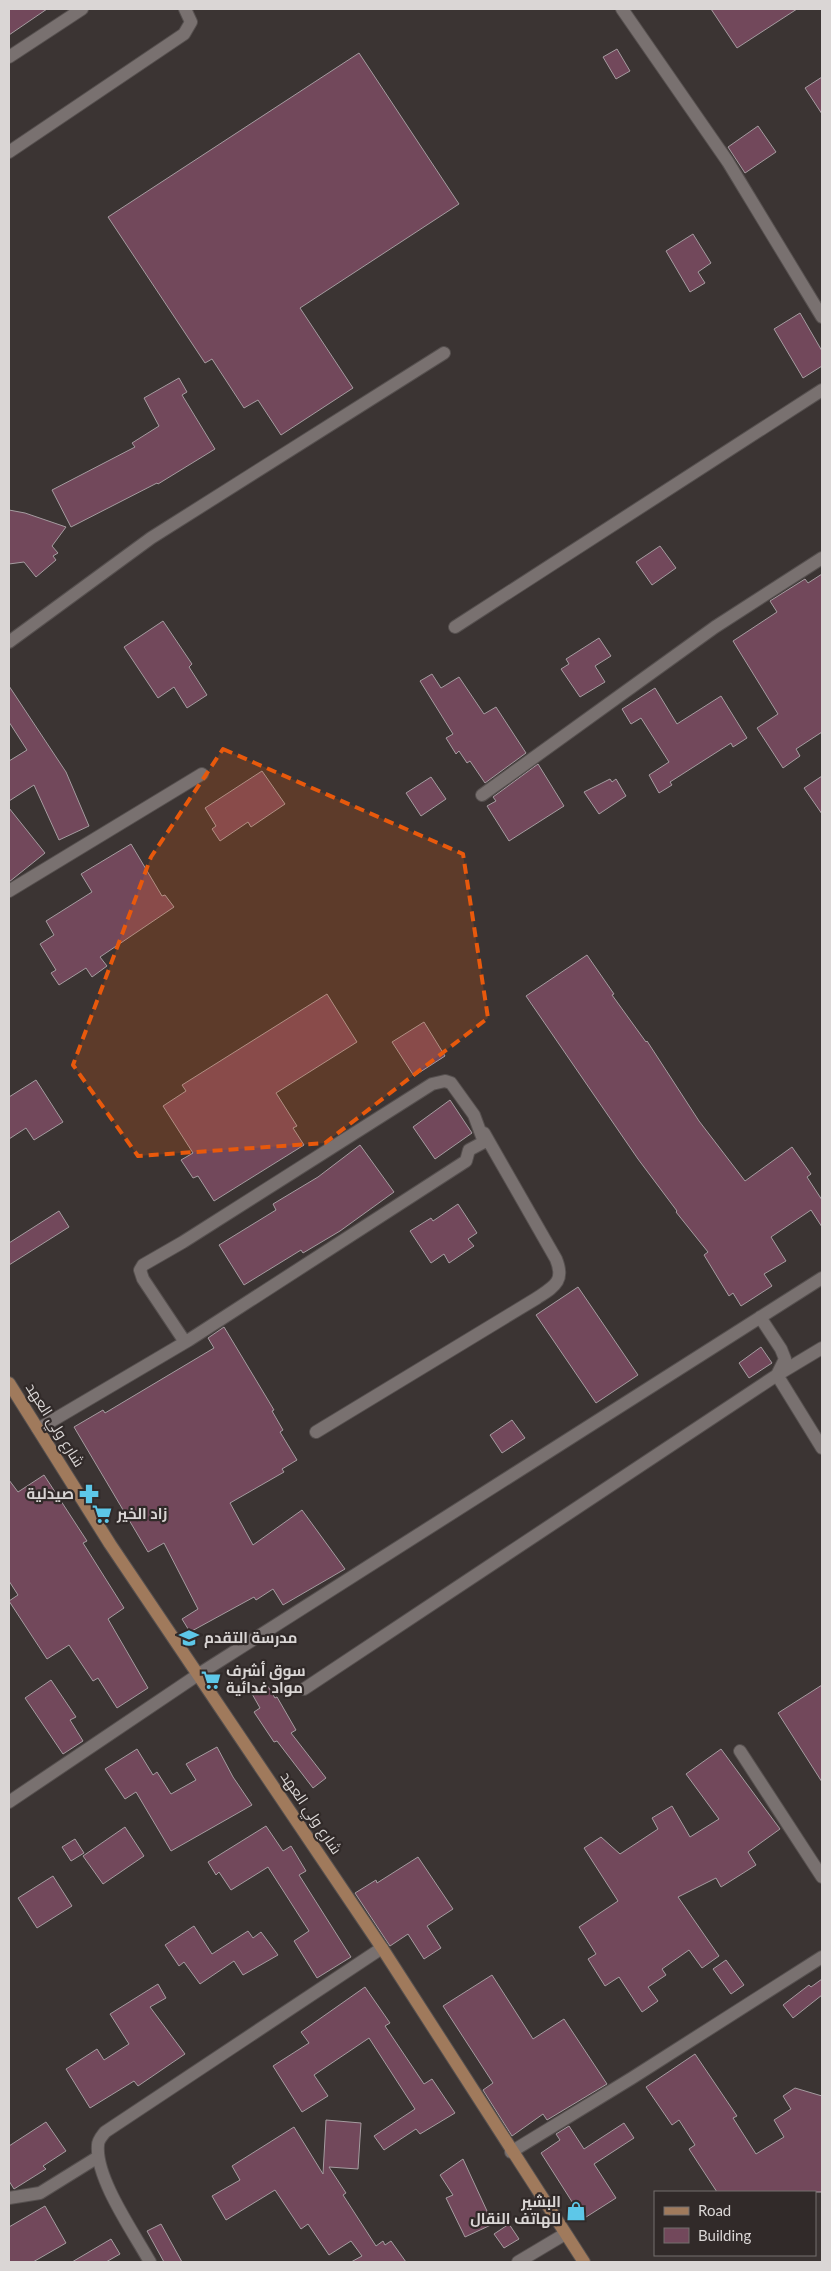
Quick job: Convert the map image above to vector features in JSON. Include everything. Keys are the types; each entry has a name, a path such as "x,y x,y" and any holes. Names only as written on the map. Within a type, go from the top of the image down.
{"main road":[{"name":"شارع ولي العهد","path":"9,1382 110,1544 382,1948 511,2152 584,2262"}],"street":[{"path":"9,57 82,9"},
{"path":"9,152 184,34 191,22 186,9"},
{"path":"622,9 728,162 822,317"},
{"path":"9,642 151,538 444,353"},
{"path":"455,627 822,390"},
{"path":"482,795 715,627 822,558"},
{"path":"9,891 202,774"},
{"path":"184,1342 144,1279 140,1270 143,1264 182,1242 432,1084 445,1081 451,1083 474,1115 556,1259 561,1270 558,1280 552,1288 537,1298 316,1432"},
{"path":"38,1429 184,1342 466,1161 469,1150 484,1142 474,1115"},
{"path":"10,1798 198,1674 822,1278"},
{"path":"760,1317 781,1349 784,1359 777,1374"},
{"path":"304,1689 777,1374 822,1348"},
{"path":"777,1374 822,1448"},
{"path":"740,1751 822,1877"},
{"path":"150,2262 103,2176 98,2157 98,2143 105,2132 382,1948"},
{"path":"511,2152 632,2078 822,1957"},
{"path":"9,2198 40,2193 98,2157"},
{"path":"518,2262 565,2234"}],"highlighted area":[{"path":"223,749 463,854 488,1018 325,1143 138,1156 73,1065 151,857"}],"building":[{"path":"9,9 47,9 9,35"},
{"path":"711,9 797,9 737,48"},
{"path":"617,49 630,71 616,79 603,57"},
{"path":"359,53 459,204 300,308 353,388 281,435 258,400 244,408 212,359 205,363 108,217"},
{"path":"822,77 822,114 805,88"},
{"path":"758,126 776,152 745,173 728,147"},
{"path":"693,234 711,263 698,272 705,283 690,292 666,251"},
{"path":"800,313 822,351 822,366 803,378 774,329"},
{"path":"179,378 187,392 182,395 215,449 158,484 71,527 52,490 135,447 132,443 159,426 144,398"},
{"path":"9,510 25,513 66,527 52,546 58,553 53,556 56,560 36,577 24,562 9,564"},
{"path":"660,546 676,568 652,585 636,562"},
{"path":"822,574 822,732 796,749 800,756 783,768 757,728 778,714 733,641 777,612 770,601 805,579 808,583"},
{"path":"163,621 192,664 189,667 207,695 187,708 174,687 158,698 124,647"},
{"path":"599,638 611,656 595,666 605,682 580,697 561,669 569,664 566,659"},
{"path":"432,674 441,688 459,677 484,714 496,707 526,753 485,783 470,761 467,763 459,751 456,754 446,738 453,734 420,681"},
{"path":"9,686 66,772 89,826 59,840 34,785 9,801 9,761 27,750 9,722"},
{"path":"655,688 677,724 721,696 747,738 733,747 731,743 670,782 672,785 659,793 649,775 669,762 641,718 631,724 622,709"},
{"path":"538,764 564,806 509,841 487,806 496,801 493,797"},
{"path":"262,771 285,804 251,827 248,822 220,841 212,829 216,826 205,808"},
{"path":"822,776 822,814 804,788"},
{"path":"431,777 446,799 421,816 406,793"},
{"path":"610,779 612,782 616,779 626,796 599,814 584,792"},
{"path":"9,808 45,853 9,882"},
{"path":"131,844 162,896 165,895 174,907 100,957 107,966 92,977 86,968 59,985 51,973 56,970 40,944 54,935 46,921 92,892 81,874"},
{"path":"587,955 614,994 612,995 647,1041 699,1121 745,1181 792,1147 811,1174 807,1177 822,1200 822,1227 811,1210 771,1237 786,1261 764,1274 772,1286 741,1306 733,1293 729,1296 704,1255 708,1252 676,1212 638,1159 526,996"},
{"path":"327,994 357,1042 276,1093 297,1126 293,1128 304,1145 214,1201 198,1176 193,1178 181,1160 193,1153 163,1106 186,1091 182,1085"},
{"path":"424,1022 445,1056 414,1076 392,1042"},
{"path":"36,1080 63,1122 34,1140 26,1128 9,1139 9,1097"},
{"path":"450,1100 472,1133 435,1159 413,1127"},
{"path":"360,1145 394,1192 340,1231 303,1253 301,1250 244,1285 219,1245 276,1210 273,1204 318,1177"},
{"path":"458,1204 477,1233 468,1239 474,1246 449,1263 444,1254 431,1263 410,1231 431,1218 433,1221"},
{"path":"59,1211 69,1227 9,1265 9,1243"},
{"path":"578,1287 638,1375 596,1403 536,1315"},
{"path":"224,1327 274,1410 272,1411 283,1430 280,1432 297,1460 282,1469 284,1472 230,1503 253,1545 302,1510 345,1569 283,1605 273,1589 256,1600 254,1597 190,1632 182,1619 198,1609 164,1543 148,1552 74,1427 103,1410 105,1413 214,1348 208,1338"},
{"path":"761,1347 772,1363 749,1378 739,1363"},
{"path":"512,1420 525,1438 502,1453 490,1435"},
{"path":"44,1475 87,1541 83,1543 124,1608 108,1619 148,1688 117,1708 98,1678 93,1681 69,1645 47,1659 9,1601 18,1595 9,1581 9,1480 18,1492"},
{"path":"51,1680 76,1717 70,1720 83,1741 63,1754 25,1698"},
{"path":"266,1683 275,1698 277,1697 296,1730 291,1733 326,1778 313,1788 277,1741 274,1742 254,1712 260,1708 251,1692"},
{"path":"822,1685 822,1782 778,1713"},
{"path":"217,1747 233,1777 252,1805 171,1851 136,1792 125,1799 105,1769 137,1749 153,1775 157,1772 171,1794 196,1780 186,1764"},
{"path":"721,1749 780,1829 748,1852 756,1865 721,1887 716,1878 678,1897 719,1956 702,1968 689,1950 662,1969 666,1975 648,1987 658,2001 642,2012 619,1977 605,1986 588,1959 596,1954 579,1927 618,1901 584,1848 601,1837 620,1854 658,1829 652,1818 672,1806 690,1837 719,1819 686,1774"},
{"path":"266,1826 283,1851 291,1846 306,1871 299,1875 351,1957 317,1978 294,1941 309,1931 268,1867 231,1890 219,1872 216,1875 208,1862"},
{"path":"125,1827 144,1856 103,1884 83,1856"},
{"path":"75,1839 84,1853 71,1861 62,1847"},
{"path":"418,1857 453,1909 427,1926 441,1948 424,1959 408,1934 390,1946 355,1893 376,1880 377,1883"},
{"path":"53,1876 72,1906 37,1928 18,1898"},
{"path":"194,1926 212,1954 248,1931 253,1938 261,1932 278,1955 243,1975 234,1961 200,1984 184,1962 179,1966 165,1945"},
{"path":"726,1960 744,1985 731,1994 713,1969"},
{"path":"492,1975 533,2039 564,2019 607,2084 547,2120 543,2114 512,2136 483,2090 493,2083 443,2006"},
{"path":"822,1979 822,1995 793,2018 783,2005 809,1985 811,1987"},
{"path":"158,1984 166,1998 150,2007 185,2054 138,2086 134,2081 90,2108 66,2069 97,2049 104,2060 129,2044 110,2014"},
{"path":"365,1987 390,2023 385,2026 424,2084 432,2079 455,2113 420,2134 416,2129 384,2150 374,2136 415,2109 369,2038 314,2075 328,2096 302,2112 273,2066 309,2043 301,2032"},
{"path":"695,2054 737,2116 733,2118 756,2154 784,2137 774,2120 791,2109 783,2096 795,2088 822,2096 822,2192 716,2191 689,2149 695,2145 679,2120 672,2125 646,2087"},
{"path":"326,2120 361,2123 358,2169 329,2167 346,2193 343,2195 376,2246 383,2241 385,2245 391,2241 406,2262 351,2262 362,2256 351,2241 329,2255 308,2224 301,2229 275,2190 226,2220 212,2196 240,2180 232,2166 294,2127 323,2174"},
{"path":"46,2122 66,2151 43,2166 46,2169 14,2189 9,2181 9,2146"},
{"path":"624,2123 634,2138 594,2164 616,2198 583,2219 541,2153 560,2140 556,2134 569,2126 584,2149"},
{"path":"463,2159 493,2224 465,2237 446,2198 453,2195 440,2175"},
{"path":"45,2206 66,2243 33,2262 9,2262 9,2227"},
{"path":"161,2224 182,2262 164,2262 147,2231"},
{"path":"509,2224 519,2239 504,2248 494,2234"},
{"path":"111,2239 120,2254 106,2262 72,2262"}],"place":[{"name":"صيدلية","path":"89,1494"},
{"name":"زاد الخير","path":"102,1514"},
{"name":"مدرسة التقدم","path":"189,1638"},
{"name":"سوق أشرف مواد غدائية","path":"211,1680"},
{"name":"البشير للهاتف النقال","path":"576,2211"}]}
